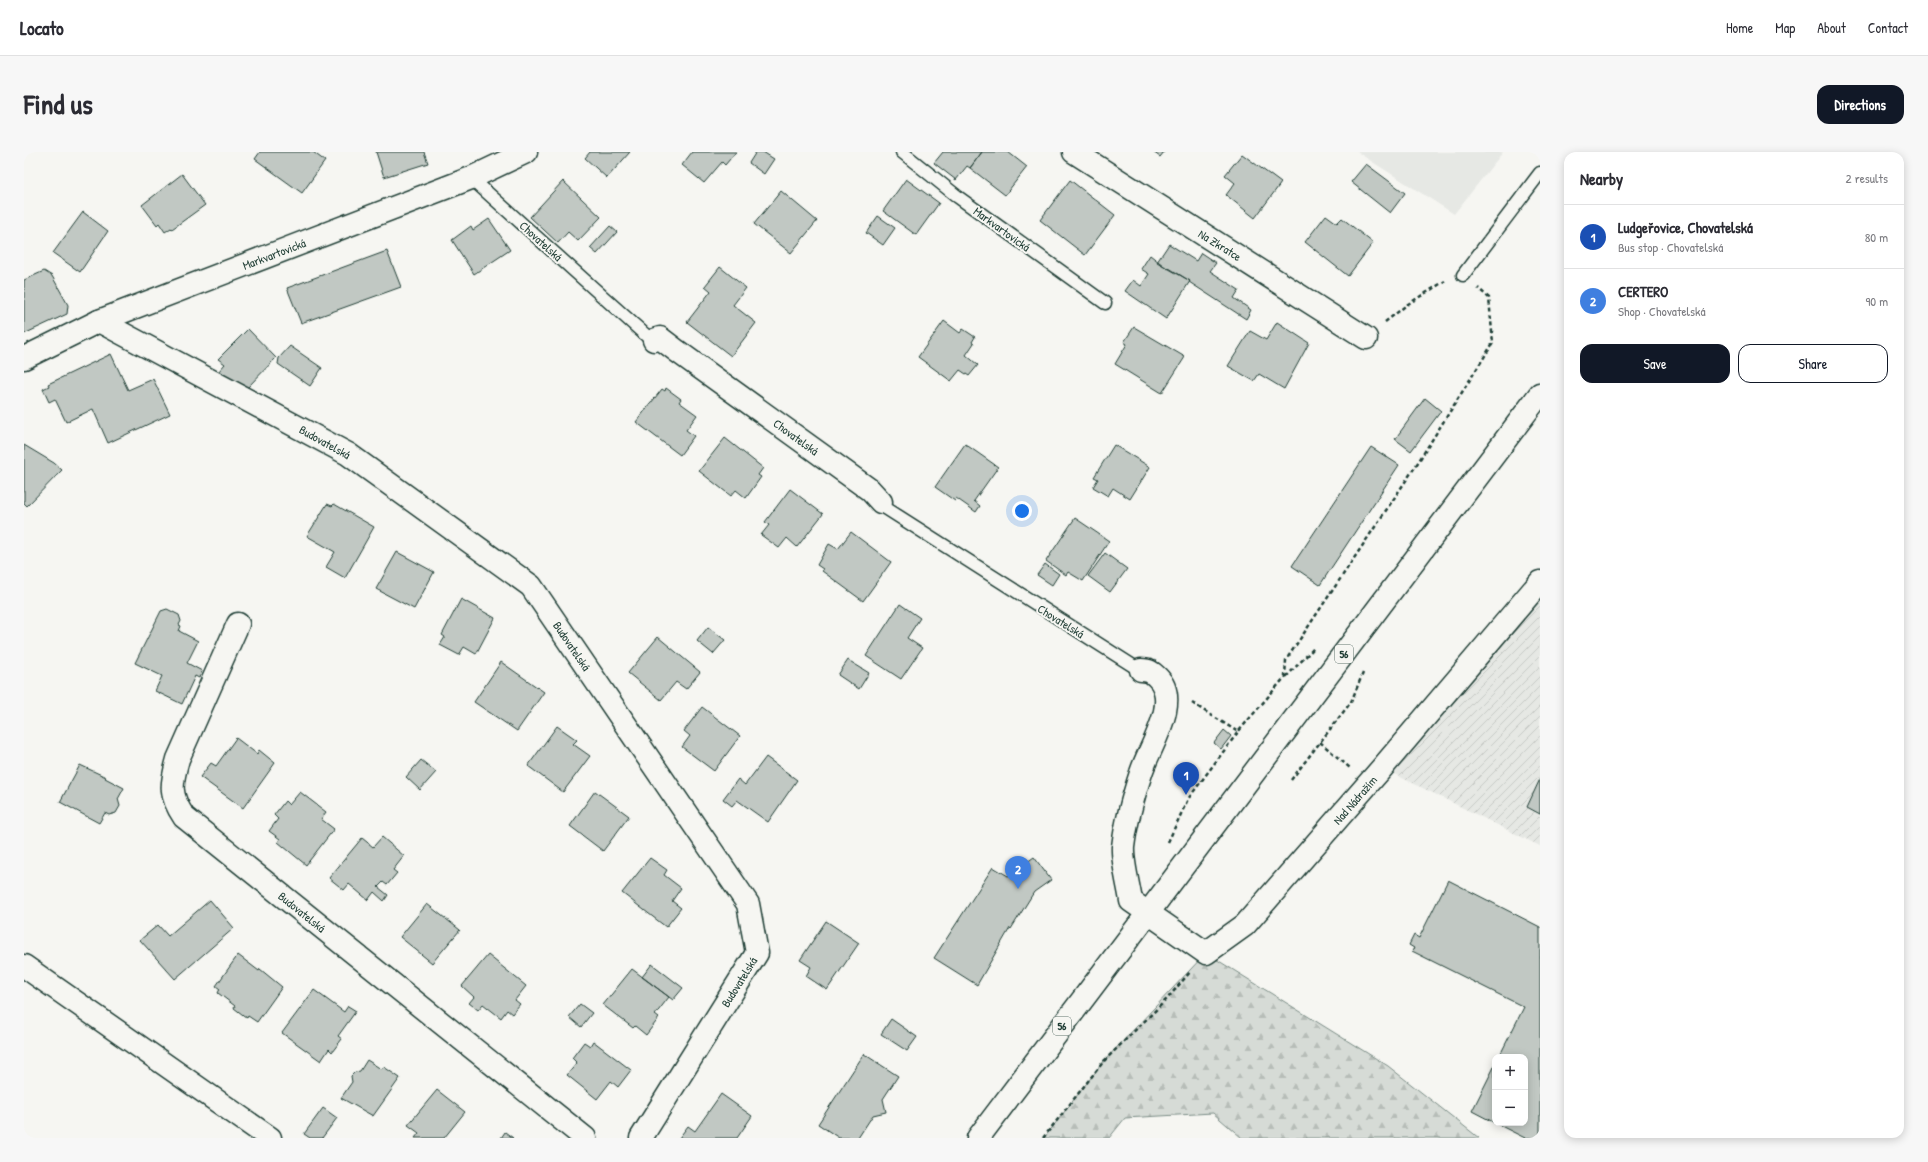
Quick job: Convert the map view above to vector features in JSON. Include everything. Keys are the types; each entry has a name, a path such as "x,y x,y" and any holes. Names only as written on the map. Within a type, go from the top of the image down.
{"street":[{"name":"Markvartovická","path":"24,358 99,321 471,178 526,152"},
{"name":"Na Zkratce","path":"1074,152 1366,338"},
{"name":"Budovatelská","path":"99,321 348,454 531,586 748,904 757,953 641,1138"},
{"name":"Chovatelská","path":"654,340 660,338 870,490 881,502"},
{"name":"56","path":"978,1138 1540,394"},
{"name":"Nad Nádražím","path":"1206,953 1245,925 1382,768 1540,582"},
{"name":"Budovatelská","path":"238,624 178,759 173,776 172,793 175,804 184,818 585,1138"},
{"path":"1142,670 1150,670 1163,682 1167,701 1162,724 1142,771 1130,808 1123,849 1131,901 1147,914 1206,953"},
{"path":"24,966 270,1138"}],"lane":[{"name":"Markvartovická","path":"902,152 958,197 1105,303"},
{"path":"1463,275 1540,173"},
{"name":"Chovatelská","path":"471,178 650,339 654,340"},
{"name":"Chovatelská","path":"881,502 888,509 963,558 1138,670 1142,670"}],"path":[{"path":"1165,848 1188,799 1238,732 1286,678 1286,660 1415,467 1493,343 1489,298 1463,275 1440,282 1408,304 1366,338"},
{"path":"1167,701 1186,700 1238,732"},
{"path":"1320,742 1347,765"},
{"path":"1043,1138 1104,1061 1167,999 1206,953"}],"shaded area":[{"path":"1357,152 1503,152 1454,214"},
{"path":"1540,580 1540,846 1382,768"}],"green space":[{"path":"1206,953 1388,1066 1479,1138 1242,1138 1213,1113 1125,1118 1109,1138 1044,1138 1104,1061"}],"building":[{"path":"260,152 313,152 325,161 302,193 255,159"},
{"path":"376,152 424,152 428,163 384,177"},
{"path":"590,152 630,152 607,178 585,158"},
{"path":"692,152 736,152 725,165 722,162 704,183 682,165"},
{"path":"756,152 763,152 774,159 764,174 749,163"},
{"path":"943,152 982,152 970,168 967,166 956,180 934,163"},
{"path":"982,152 1008,152 1027,167 1005,195 970,168"},
{"path":"1153,152 1164,152 1160,157"},
{"path":"1242,154 1281,183 1255,218 1226,195 1235,183 1225,175"},
{"path":"1366,164 1405,193 1390,213 1351,182"},
{"path":"182,174 205,205 172,229 171,228 165,232 159,223 157,225 142,205"},
{"path":"906,179 939,203 916,235 883,211"},
{"path":"1070,180 1115,215 1085,255 1040,220"},
{"path":"563,181 601,217 578,241 568,232 558,243 530,217"},
{"path":"781,191 817,221 791,253 754,224"},
{"path":"83,212 108,231 80,272 53,253"},
{"path":"1326,215 1337,223 1342,218 1373,243 1348,276 1305,242"},
{"path":"878,216 895,228 883,245 866,233"},
{"path":"489,219 510,250 474,274 452,240 471,226 473,230"},
{"path":"610,226 617,232 597,254 590,248"},
{"path":"1169,244 1196,261 1201,253 1216,263 1210,271 1239,290 1234,298 1251,310 1246,319 1189,282 1190,281 1157,262"},
{"path":"387,251 401,287 301,323 287,288"},
{"path":"1150,255 1168,269 1169,268 1190,281 1166,319 1125,291 1133,280 1141,286 1149,274 1141,269"},
{"path":"720,267 746,288 733,305 756,323 731,356 687,322 711,291 705,286"},
{"path":"44,271 52,276 68,305 67,314 24,334 24,280"},
{"path":"944,321 960,333 963,329 975,337 972,342 974,343 966,355 978,365 969,376 960,370 951,381 918,357"},
{"path":"1277,322 1309,343 1284,389 1259,374 1254,381 1228,366 1250,331 1266,340"},
{"path":"1134,327 1185,357 1162,393 1115,364 1127,344 1124,342"},
{"path":"248,329 276,358 247,388 243,384 239,388 218,372 225,364 218,359"},
{"path":"290,346 322,368 310,386 278,364 279,358"},
{"path":"111,354 128,390 153,379 170,414 108,443 93,409 66,422 55,399 49,402 43,389 49,386 48,384"},
{"path":"666,388 681,399 679,402 697,415 686,430 694,436 680,455 636,422 662,389 665,391"},
{"path":"1425,398 1441,411 1411,451 1395,439"},
{"path":"725,438 763,468 758,475 761,477 746,498 736,490 731,496 699,471"},
{"path":"965,444 998,467 974,501 980,506 976,512 956,498 955,501 935,487"},
{"path":"24,445 54,463 62,470 27,506 24,503"},
{"path":"1114,445 1150,467 1130,499 1113,488 1108,496 1093,487 1098,479 1094,477"},
{"path":"1371,447 1399,465 1320,585 1292,566"},
{"path":"790,489 823,514 797,547 787,538 779,548 761,535 769,525 765,522"},
{"path":"327,504 332,506 334,504 374,527 345,578 326,567 335,552 307,536"},
{"path":"1075,518 1109,541 1083,581 1068,572 1066,575 1046,561"},
{"path":"851,532 891,562 863,601 822,571 823,569 817,565 829,544 838,549"},
{"path":"397,552 434,572 414,609 376,589"},
{"path":"1105,553 1127,569 1110,592 1088,576"},
{"path":"1045,564 1059,574 1052,585 1037,575"},
{"path":"461,599 495,618 476,654 464,647 459,655 440,645 445,637 442,635"},
{"path":"900,604 920,618 907,638 922,648 901,679 866,656"},
{"path":"167,609 179,615 181,621 179,625 181,626 179,631 198,641 187,663 202,671 199,678 195,676 182,704 155,691 162,676 135,663 161,611"},
{"path":"708,627 725,640 713,654 697,641"},
{"path":"658,637 700,672 686,689 676,682 661,700 628,673"},
{"path":"848,660 869,673 859,689 838,675"},
{"path":"501,662 544,692 517,731 474,702"},
{"path":"702,707 740,736 714,771 682,747 690,736 684,731"},
{"path":"557,726 577,740 573,744 590,756 563,792 528,766"},
{"path":"1224,730 1231,736 1221,749 1214,743"},
{"path":"236,738 257,754 259,750 275,763 243,808 200,777 211,763 216,766"},
{"path":"766,757 797,780 768,822 737,800 732,806 723,799 738,779 745,785"},
{"path":"421,760 436,772 420,790 406,777"},
{"path":"80,765 106,777 105,778 124,788 118,799 120,806 116,813 109,815 105,813 99,823 60,802"},
{"path":"1540,779 1540,814 1527,807"},
{"path":"595,791 629,816 603,851 570,826"},
{"path":"300,792 326,812 321,819 334,829 306,865 278,842 280,839 269,831 278,819 274,815 285,801 289,805"},
{"path":"382,837 404,856 393,870 397,873 387,885 383,882 378,887 388,895 384,901 374,892 368,900 349,884 344,890 329,878 362,838 373,847"},
{"path":"1034,857 1051,880 1034,892 1011,929 1010,928 977,985 934,958 993,867 1008,876"},
{"path":"650,858 667,870 664,875 681,888 672,901 681,908 666,927 622,893"},
{"path":"1448,880 1540,927 1540,1138 1525,1138 1501,1126 1528,1126 1528,1054 1500,1054 1524,1007 1412,951 1414,948 1409,945 1414,935 1419,938"},
{"path":"210,900 234,928 175,979 140,940 158,925 168,936"},
{"path":"427,904 460,930 432,963 400,937"},
{"path":"826,921 859,943 827,990 806,976 811,967 800,960"},
{"path":"238,955 259,971 260,969 282,987 257,1022 248,1016 247,1018 234,1008 235,1006 218,993 220,989 216,986"},
{"path":"488,955 526,986 515,1000 520,1004 512,1014 507,1010 501,1018 483,1004 478,1010 469,1003 474,997 462,986"},
{"path":"652,964 683,988 673,1000 642,977"},
{"path":"632,969 669,997 655,1015 659,1018 646,1035 635,1026 633,1028 603,1005"},
{"path":"314,990 344,1012 348,1006 356,1011 338,1036 342,1039 332,1052 329,1049 321,1061 282,1033"},
{"path":"580,1004 592,1013 581,1027 569,1017"},
{"path":"891,1019 917,1037 907,1051 881,1034"},
{"path":"593,1041 631,1070 618,1087 611,1081 597,1099 567,1075 577,1063 572,1058 584,1042 590,1046"},
{"path":"864,1054 898,1076 883,1099 886,1112 873,1115 858,1138 839,1138 818,1124"},
{"path":"367,1060 381,1069 384,1067 400,1078 373,1116 341,1098 352,1082 351,1076 355,1072 360,1071"},
{"path":"1492,1071 1492,1121 1472,1111"},
{"path":"437,1090 465,1112 444,1138 415,1138 419,1133 408,1125"},
{"path":"721,1094 752,1116 737,1138 679,1138 688,1126 695,1131"},
{"path":"323,1108 337,1118 322,1138 310,1138 304,1134"},
{"path":"505,1132 513,1138 501,1138"}],"place":[{"name":"Ludgeřovice, Chovatelská","path":"1186,795"},
{"name":"CERTERO","path":"1018,889"}]}
